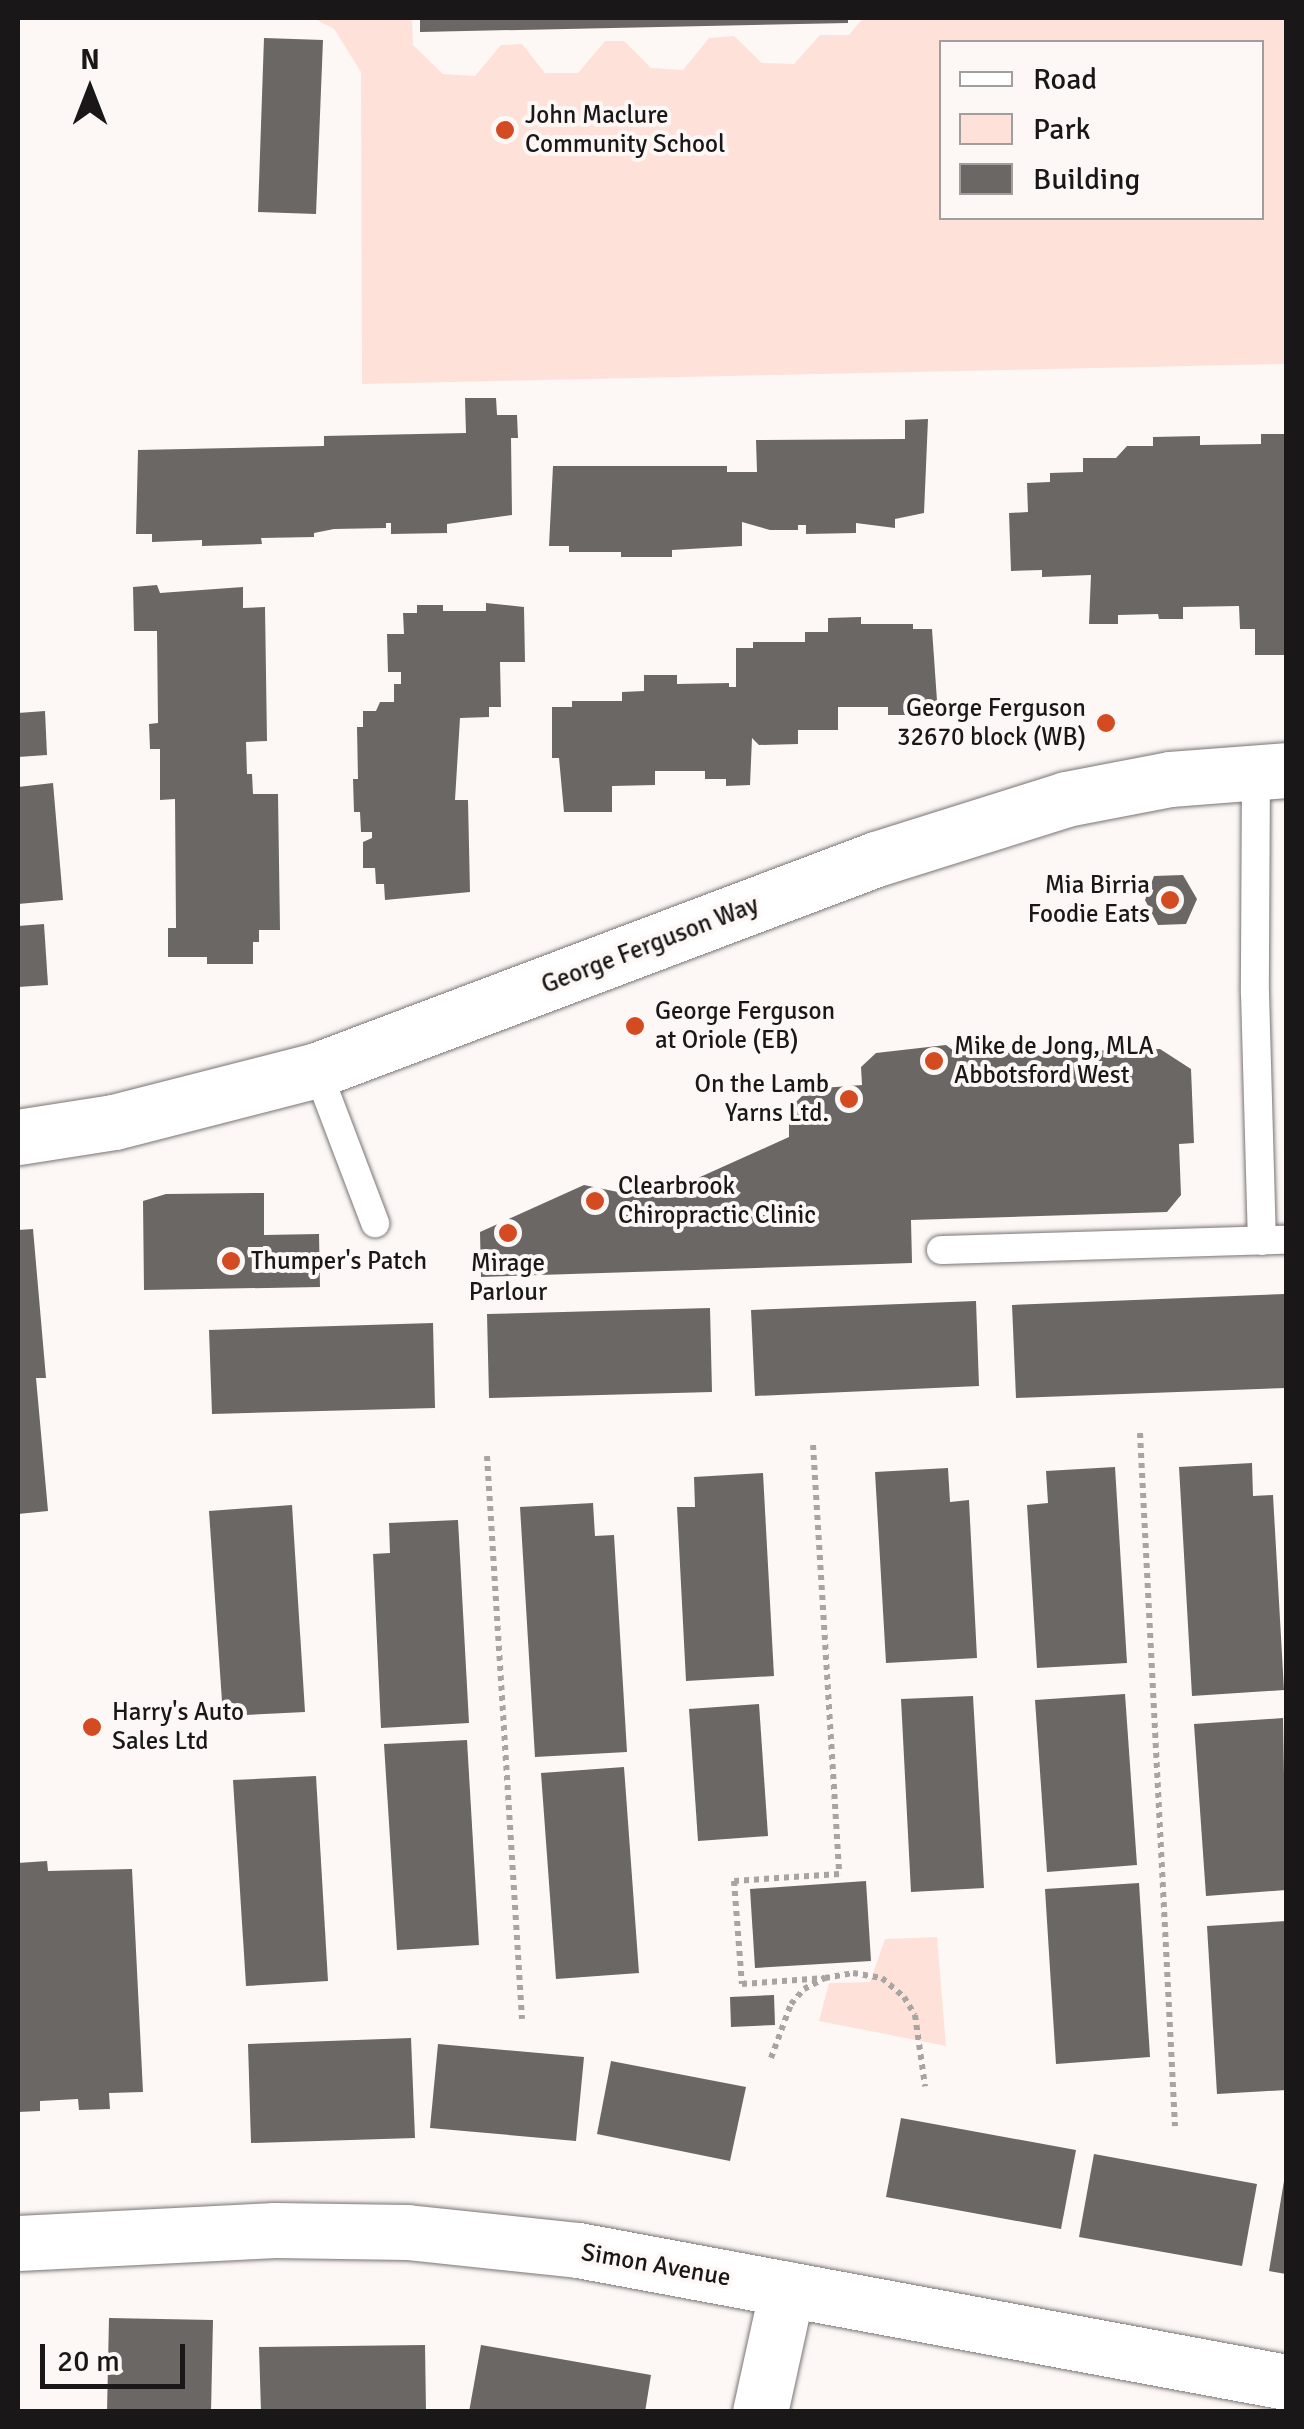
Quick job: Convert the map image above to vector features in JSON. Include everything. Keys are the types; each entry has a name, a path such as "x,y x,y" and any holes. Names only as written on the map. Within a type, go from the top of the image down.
{"street":[{"name":"George Ferguson Way","path":"18,1137 114,1122 317,1070 876,859 1066,799 1170,779 1271,770"},
{"name":"Simon Avenue","path":"18,2243 275,2230 407,2232 578,2250 1286,2382"},
{"path":"760,2412 787,2289"}],"lane":[{"path":"942,1250 1274,1240 1255,993 1271,770"},
{"path":"317,1070 375,1223"}],"path":[{"path":"1140,1433 1174,2126"},
{"path":"813,1445 839,1874 734,1881 742,1984 853,1973 882,1978 904,1996 915,2015 925,2086"},
{"path":"487,1456 522,2019"},
{"path":"771,2058 791,2004 804,1990 825,1978"}],"green space":[{"name":"John Maclure Community School","path":"313,18 412,18 413,45 443,74 475,76 501,45 522,44 545,73 578,73 605,41 624,41 651,68 683,70 709,38 734,36 762,63 794,64 820,35 849,35 863,18 1286,18 1286,364 362,384 361,72 334,29"},
{"path":"937,1937 946,2046 819,2021 829,1983 870,1982 885,1939"}],"building":[{"path":"420,18 848,18 848,23 420,32"},
{"path":"264,38 323,40 316,214 258,212"},
{"path":"465,398 496,398 497,415 517,415 518,438 511,438 512,515 447,524 447,533 391,534 391,523 386,523 386,528 334,529 314,533 314,537 261,538 262,544 202,546 202,540 152,542 152,534 136,534 138,450 324,446 324,436 466,433"},
{"path":"928,419 924,513 895,519 895,528 856,523 856,533 806,534 806,525 798,525 798,530 770,530 742,522 742,546 672,550 672,557 621,557 621,552 569,552 569,546 549,546 553,466 727,466 727,472 757,472 756,440 905,439 905,420"},
{"path":"1261,434 1286,434 1286,655 1255,655 1255,629 1240,629 1239,606 1183,607 1183,619 1159,619 1158,614 1118,615 1118,624 1089,624 1091,575 1042,577 1042,570 1011,571 1009,513 1028,512 1027,483 1050,482 1050,473 1083,472 1083,458 1116,458 1127,446 1153,446 1153,437 1200,436 1200,445 1261,444"},
{"path":"157,585 160,593 243,587 243,608 265,607 267,741 246,742 247,774 252,774 253,794 278,794 280,930 259,930 259,942 253,942 253,964 207,964 207,957 168,957 168,928 176,928 175,799 160,800 160,749 150,749 149,724 158,723 157,631 134,631 133,587"},
{"path":"486,603 524,607 525,662 500,662 501,707 489,707 489,717 460,718 455,800 468,800 470,892 385,900 384,884 376,884 375,868 363,868 363,842 372,838 372,832 361,832 360,812 354,812 353,779 358,779 357,727 363,727 363,711 376,711 380,702 394,702 394,684 401,684 401,672 388,672 387,634 404,634 403,613 417,613 417,605 443,605 443,611 486,611"},
{"path":"861,617 861,624 913,624 913,629 932,629 938,715 888,715 888,707 838,707 838,730 798,730 798,744 759,745 752,738 750,785 726,786 726,779 705,779 705,771 655,771 655,785 612,786 612,812 564,812 559,758 552,758 552,707 572,707 572,701 622,701 622,692 644,691 644,675 677,675 677,684 729,683 729,687 736,687 736,648 753,648 753,642 805,642 805,632 828,632 828,618"},
{"path":"45,711 47,755 18,757 18,713"},
{"path":"53,783 63,900 18,904 18,787"},
{"path":"1183,875 1197,899 1186,924 1158,925 1145,900 1154,876"},
{"path":"44,924 48,985 18,987 18,926"},
{"path":"946,1045 958,1054 1160,1049 1191,1069 1194,1143 1179,1144 1181,1195 1167,1212 911,1220 912,1263 481,1277 480,1232 584,1185 618,1192 669,1191 789,1137 789,1109 809,1089 862,1085 861,1067 876,1053"},
{"name":"Thumper's Patch","path":"264,1193 264,1235 319,1234 320,1287 144,1290 143,1201 166,1194"},
{"path":"33,1229 46,1378 36,1378 48,1511 18,1514 18,1230"},
{"path":"1285,1294 1286,1388 1016,1398 1012,1305"},
{"path":"976,1301 979,1386 755,1396 751,1310"},
{"path":"710,1308 712,1392 489,1398 487,1314"},
{"path":"433,1323 435,1408 212,1414 209,1330"},
{"path":"1252,1463 1253,1496 1273,1495 1284,1690 1192,1696 1179,1467"},
{"path":"1115,1467 1127,1663 1037,1668 1027,1505 1048,1503 1046,1471"},
{"path":"948,1468 950,1502 969,1500 977,1658 886,1663 875,1472"},
{"path":"763,1473 774,1676 686,1681 677,1507 695,1507 694,1477"},
{"path":"593,1503 595,1536 614,1535 627,1752 535,1757 520,1507"},
{"path":"292,1505 305,1712 223,1716 209,1511"},
{"path":"458,1520 469,1723 381,1728 373,1554 390,1553 389,1523"},
{"path":"1125,1694 1137,1865 1047,1872 1035,1700"},
{"path":"973,1696 984,1888 911,1892 901,1699"},
{"path":"759,1704 768,1836 698,1841 689,1709"},
{"path":"1283,1718 1286,1890 1206,1896 1194,1724"},
{"path":"467,1740 479,1945 397,1950 384,1744"},
{"path":"624,1767 639,1973 556,1979 541,1773"},
{"path":"316,1776 328,1981 246,1986 233,1780"},
{"path":"47,1861 48,1871 132,1869 143,2092 109,2093 110,2109 79,2110 78,2099 40,2101 40,2111 18,2112 18,1863"},
{"path":"866,1881 871,1961 755,1968 750,1889"},
{"path":"1139,1883 1150,2057 1056,2064 1045,1889"},
{"path":"1286,1921 1286,2090 1217,2094 1207,1926"},
{"path":"774,1995 775,2025 731,2027 730,1997"},
{"path":"411,2038 415,2138 251,2143 248,2044"},
{"path":"438,2044 584,2057 576,2141 430,2128"},
{"path":"611,2061 746,2087 730,2161 597,2134"},
{"path":"901,2118 1076,2150 1061,2229 886,2197"},
{"path":"1094,2154 1257,2184 1242,2266 1079,2237"},
{"path":"1286,2182 1286,2274 1269,2271"},
{"path":"109,2318 213,2320 211,2412 107,2412"},
{"path":"425,2345 426,2412 261,2412 259,2347"},
{"path":"481,2345 651,2375 645,2412 469,2412"}],"place":[{"name":"John Maclure Community School","path":"505,130"},
{"name":"George Ferguson 32670 block (WB)","path":"1106,723"},
{"name":"Mia Birria Foodie Eats","path":"1170,900"},
{"name":"George Ferguson at Oriole (EB)","path":"635,1026"},
{"name":"Mike de Jong, MLA Abbotsford West","path":"934,1061"},
{"name":"On the Lamb Yarns Ltd.","path":"849,1099"},
{"name":"Clearbrook Chiropractic Clinic","path":"595,1201"},
{"name":"Mirage Parlour","path":"508,1233"},
{"name":"Thumper's Patch","path":"231,1261"},
{"name":"Harry's Auto Sales Ltd","path":"92,1727"}]}
